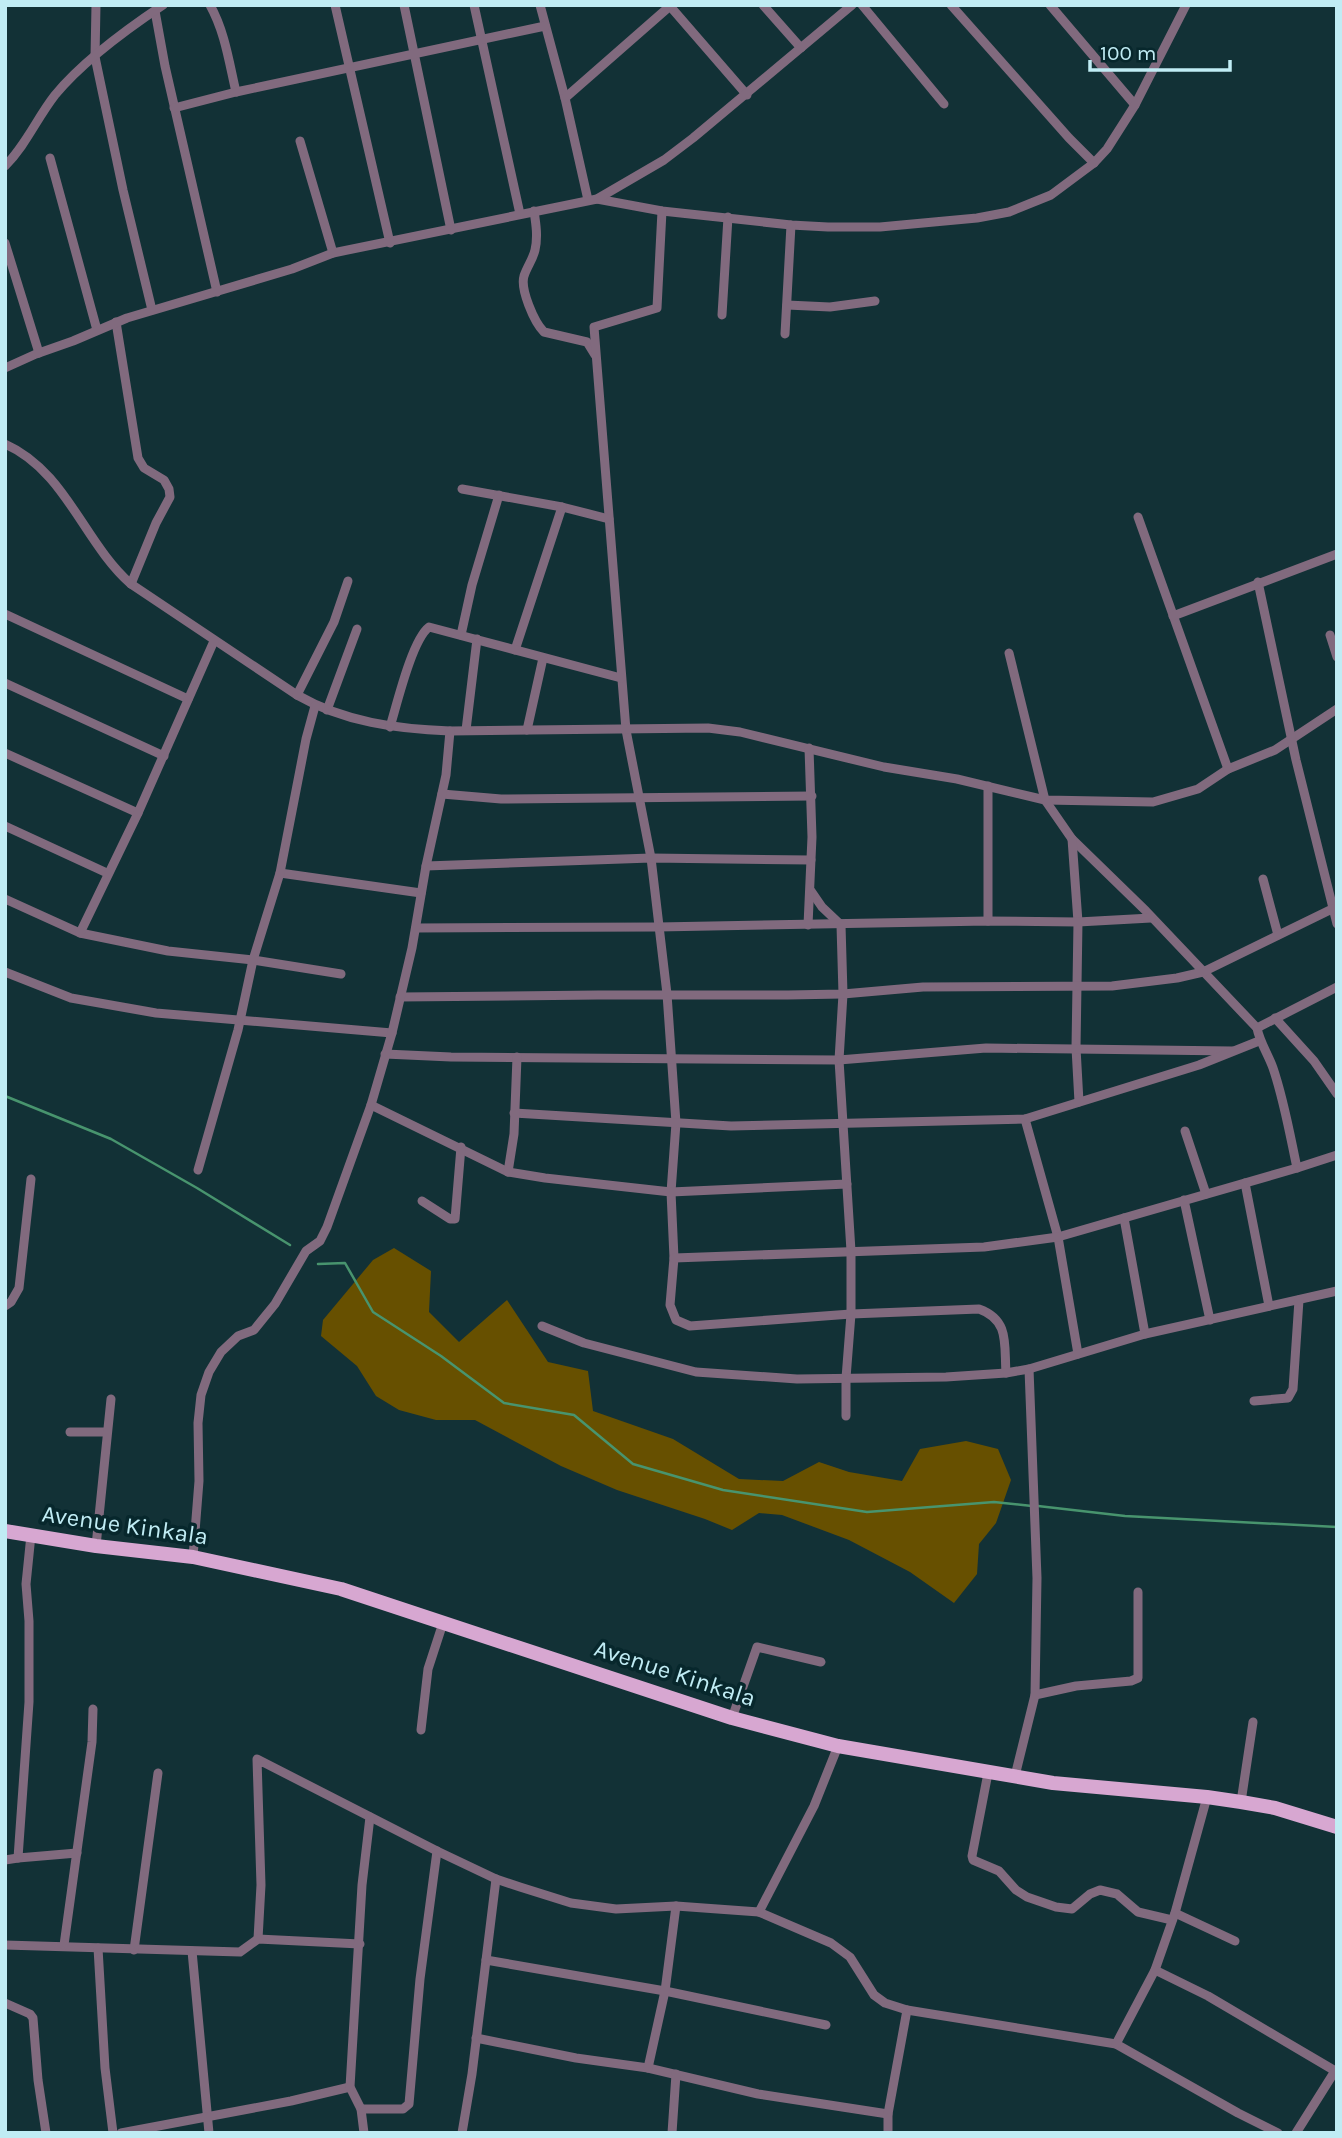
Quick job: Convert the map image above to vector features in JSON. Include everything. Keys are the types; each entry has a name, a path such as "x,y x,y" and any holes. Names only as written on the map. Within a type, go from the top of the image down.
{"main road":[{"name":"Avenue Kinkala","path":"5,1531 96,1546 193,1557 341,1589 732,1718 838,1746 1053,1783 1241,1802 1275,1808 1337,1827"}],"street":[{"path":"96,5 95,57 152,310"},
{"path":"144,5 144,18"},
{"path":"210,5 225,41 236,92"},
{"path":"335,5 390,243"},
{"path":"404,5 451,230"},
{"path":"474,5 520,214"},
{"path":"540,5 593,200"},
{"path":"763,5 801,48"},
{"path":"5,368 116,322 292,270 332,253 593,200 664,160 747,95 852,5"},
{"path":"862,5 944,104"},
{"path":"951,5 1094,163"},
{"path":"1050,5 1135,105"},
{"path":"593,200 791,226 880,227 977,218 1009,212 1051,195 1094,163 1135,105 1186,5"},
{"path":"565,98 669,6 747,95"},
{"path":"5,166 71,78 159,8 174,108 217,292"},
{"path":"174,108 236,92 545,26"},
{"path":"300,141 332,253"},
{"path":"50,158 97,330"},
{"path":"534,211 537,241 535,254 523,279 527,299 544,332 587,342 593,349 597,363"},
{"path":"662,211 657,308 594,327 626,730 651,858 672,1057 676,1123 671,1192 674,1258 670,1305 672,1314 683,1324 691,1326 851,1314 979,1310 992,1314 1000,1322 1006,1373"},
{"path":"722,315 728,217"},
{"path":"785,334 791,226"},
{"path":"5,243 39,353"},
{"path":"787,305 830,307 876,301"},
{"path":"116,322 138,458 144,468 164,481 170,497 156,523 131,584"},
{"path":"5,444 26,454 38,464 68,500 111,564 131,584 315,706 390,727 450,731 708,728 740,732 884,767 988,786 1045,800 1153,802 1198,789 1228,769 1275,750 1337,709"},
{"path":"463,489 562,507 608,519"},
{"path":"461,635 472,585 499,495"},
{"path":"515,650 562,507"},
{"path":"1138,517 1228,769"},
{"path":"1173,616 1337,554"},
{"path":"297,695 334,622 348,581"},
{"path":"1258,582 1296,760 1337,924"},
{"path":"5,614 188,699"},
{"path":"390,727 407,672 424,632 429,627 621,678"},
{"path":"327,710 357,629"},
{"path":"1330,635 1337,657"},
{"path":"466,730 477,639"},
{"path":"80,933 138,813 214,641"},
{"path":"1009,653 1045,800 1072,839 1257,1028 1259,1041 1272,1067 1287,1117 1297,1168"},
{"path":"527,730 543,658"},
{"path":"5,683 164,756"},
{"path":"198,1170 240,1021 253,960 279,873 315,706"},
{"path":"193,1557 199,1481 198,1423 201,1395 209,1372 221,1352 238,1336 254,1330 275,1304 306,1251 320,1241 371,1105 392,1033 416,928 442,794 450,731"},
{"path":"808,925 811,891 809,748"},
{"path":"5,754 138,813"},
{"path":"988,786 988,921"},
{"path":"442,794 501,799 811,796"},
{"path":"5,826 107,873"},
{"path":"1072,839 1078,922 1075,987 1079,1102"},
{"path":"426,866 651,858 811,860"},
{"path":"279,873 421,893"},
{"path":"1262,879 1278,935"},
{"path":"811,891 822,907 841,925 843,994 839,1060 851,1251 846,1416"},
{"path":"5,899 80,933 168,951 253,960 341,974"},
{"path":"400,997 843,994 923,987 1075,987 1154,982 1203,972 1332,909"},
{"path":"416,928 659,928 988,921 1078,922 1151,918"},
{"path":"5,972 71,998 156,1013 392,1033"},
{"path":"1257,1028 1337,987"},
{"path":"1275,1018 1314,1060 1337,1094"},
{"path":"514,1113 731,1126 1025,1119 1199,1065 1259,1041"},
{"path":"385,1054 839,1060 986,1048 1232,1051"},
{"path":"508,1172 517,1057"},
{"path":"371,1105 508,1172 583,1184 671,1192 847,1184"},
{"path":"1025,1119 1058,1237 1078,1354"},
{"path":"1185,1131 1206,1194"},
{"path":"422,1201 450,1219 455,1219 461,1147"},
{"path":"674,1258 984,1247 1058,1237 1337,1155"},
{"path":"5,1306 11,1302 19,1288 31,1179"},
{"path":"1245,1183 1269,1306"},
{"path":"1184,1200 1210,1320"},
{"path":"1124,1218 1146,1334"},
{"path":"542,1326 584,1343 696,1372 797,1379 946,1377 1029,1369 1146,1334 1337,1291"},
{"path":"1254,1401 1283,1399 1291,1395 1299,1300"},
{"path":"1015,1776 1035,1695 1036,1564 1029,1369"},
{"path":"96,1546 111,1399"},
{"path":"70,1432 107,1432"},
{"path":"18,1858 29,1702 26,1584 31,1535"},
{"path":"1035,1695 1076,1686 1138,1678 1138,1592"},
{"path":"421,1730 428,1669 443,1623"},
{"path":"732,1718 757,1647 821,1662"},
{"path":"64,1945 92,1742 93,1709"},
{"path":"1241,1802 1253,1722"},
{"path":"759,1912 814,1806 838,1746"},
{"path":"258,1940 261,1885 257,1759 496,1879 571,1903 605,1908 677,1906 759,1912 831,1943 850,1957 874,1995 885,2003 907,2010 1116,2044 1278,2133"},
{"path":"134,1950 158,1773"},
{"path":"988,1773 972,1856 974,1860 999,1871 1016,1890 1056,1908 1072,1909 1090,1894 1100,1890 1117,1894 1138,1912 1174,1916 1235,1941"},
{"path":"1116,2044 1155,1970 1174,1916 1207,1797"},
{"path":"364,2133 361,2109 350,2087 362,1885 370,1817"},
{"path":"361,2109 404,2109 409,2104 420,1979 437,1851"},
{"path":"5,1860 77,1853"},
{"path":"462,2133 496,1879"},
{"path":"648,2068 665,1991 677,1906"},
{"path":"5,1945 240,1952 258,1940 360,1944"},
{"path":"99,1948 105,2068 113,2133"},
{"path":"192,1951 209,2133"},
{"path":"486,1960 665,1991 826,2025"},
{"path":"1155,1970 1208,1996 1336,2071 1296,2133"},
{"path":"5,2003 30,2014 33,2018 46,2133"},
{"path":"888,2133 888,2114 907,2010"},
{"path":"476,2038 576,2058 648,2068 758,2094 888,2114"},
{"path":"672,2133 676,2074"},
{"path":"121,2133 350,2087"}],"shaded area":[{"path":"394,1248 431,1271 429,1312 459,1342 507,1300 548,1362 588,1371 593,1411 673,1439 739,1479 783,1481 819,1462 849,1472 902,1481 920,1449 966,1441 998,1449 1011,1480 996,1523 979,1544 977,1574 954,1603 910,1572 849,1540 782,1515 759,1513 732,1530 617,1490 561,1466 475,1420 436,1420 399,1410 376,1396 357,1366 321,1336 323,1320 373,1260"}],"waterway":[{"path":"5,1096 111,1139 290,1245"},
{"path":"318,1264 345,1263 373,1312 441,1356 504,1403 574,1415 633,1464 723,1490 867,1512 994,1502 1032,1506"},
{"path":"1038,1506 1125,1516 1337,1527"}]}
